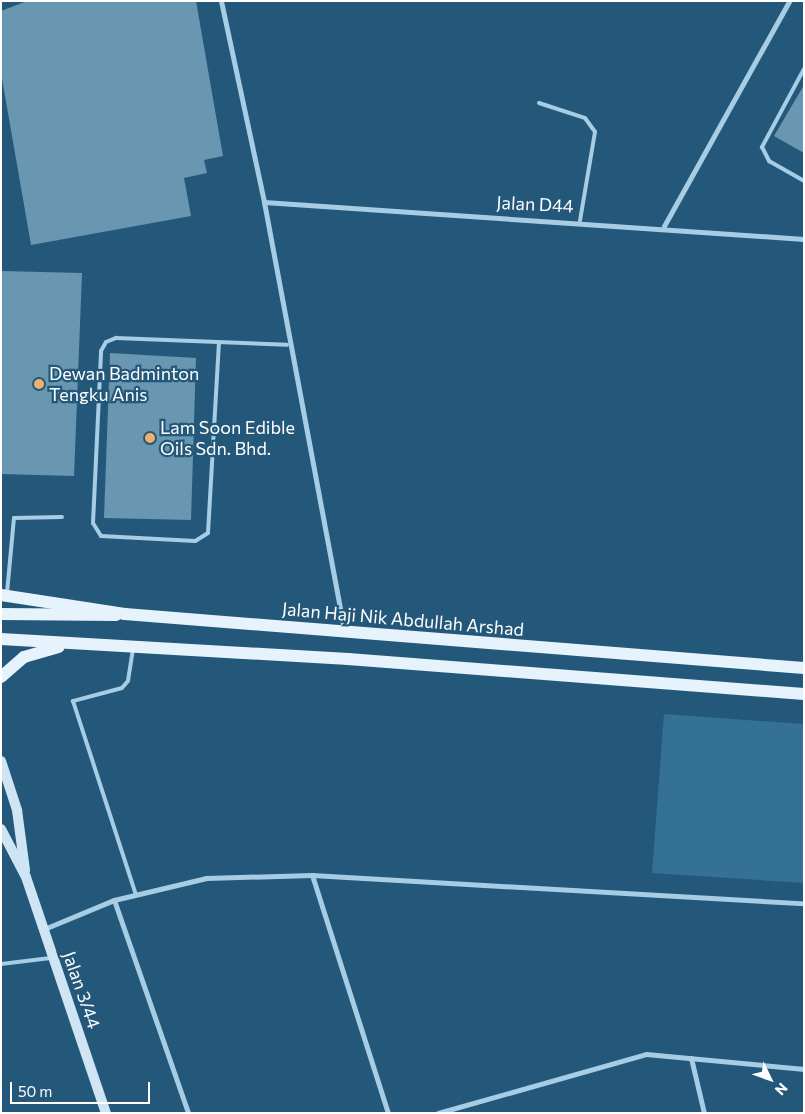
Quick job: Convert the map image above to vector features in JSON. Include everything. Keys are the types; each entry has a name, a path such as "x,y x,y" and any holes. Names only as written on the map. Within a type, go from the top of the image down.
{"main road":[{"name":"Jalan Haji Nik Abdullah Arshad","path":"4,595 125,614 804,668"},
{"path":"1,614 98,618 125,614"},
{"path":"1,639 41,640 69,646"},
{"path":"1,678 24,657 43,648 69,646 348,660 804,694"}],"street":[{"path":"221,1 264,202 288,345 345,632"},
{"path":"664,226 789,1"},
{"name":"Jalan D44","path":"264,202 664,226 804,238"},
{"name":"Jalan 3/44","path":"1,761 17,810 26,877"},
{"name":"Jalan 3/44","path":"1,829 26,877 106,1113"},
{"path":"312,875 388,1113"},
{"path":"44,929 114,900 206,878 312,875 804,903"},
{"path":"114,900 188,1113"},
{"path":"438,1113 646,1054 804,1069"},
{"path":"691,1058 704,1113"}],"lane":[{"path":"804,68 762,147 769,161 804,181"},
{"path":"539,104 586,118 595,132 580,221"},
{"path":"218,342 208,533 195,541 101,536 93,523 102,346 116,338 218,342 288,345"},
{"path":"4,595 14,518 62,517"},
{"path":"133,650 128,681 122,688 73,701 136,895"},
{"path":"1,964 54,958"}],"shaded area":[{"path":"664,714 804,724 804,883 652,873"}],"building":[{"path":"27,1 196,1 223,156 204,160 207,173 184,178 191,216 31,245 1,73 1,11"},
{"path":"804,85 804,153 774,136"},
{"name":"Dewan Badminton Tengku Anis","path":"2,271 82,273 74,476 1,474"},
{"name":"Lam Soon Edible Oils Sdn. Bhd.","path":"110,353 196,358 191,520 104,518"}],"place":[{"name":"Dewan Badminton Tengku Anis","path":"39,384"},
{"name":"Lam Soon Edible Oils Sdn. Bhd.","path":"150,438"}]}
